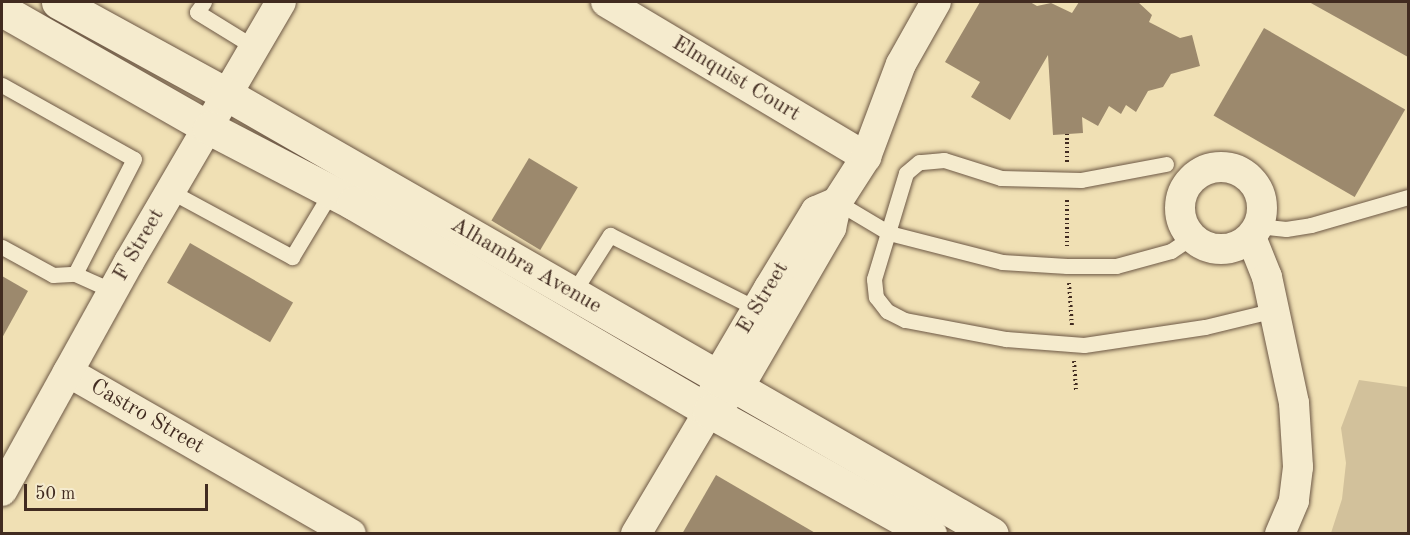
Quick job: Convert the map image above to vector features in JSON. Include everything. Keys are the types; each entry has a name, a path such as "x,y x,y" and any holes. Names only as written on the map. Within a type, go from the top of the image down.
{"main road":[{"name":"Alhambra Avenue","path":"58,2 226,94 992,534"},
{"name":"Alhambra Avenue","path":"2,10 209,128 331,192 709,411 930,534"}],"street":[{"name":"F Street","path":"2,491 170,191 281,2"},
{"name":"Elmquist Court","path":"606,2 866,157"},
{"name":"E Street","path":"636,534 767,315 816,210 837,202 866,157 901,64 936,2"},
{"path":"1208,169 1236,169 1257,186 1263,213 1255,232 1240,245 1221,249 1202,245 1192,237 1184,225 1180,212 1187,186 1196,176 1208,169"},
{"path":"1255,232 1275,310 1294,403 1298,467 1294,501 1280,534"},
{"name":"Castro Street","path":"68,372 315,525 351,534"}],"lane":[{"path":"204,2 197,12 254,47"},
{"path":"2,85 134,159 75,274"},
{"path":"1166,164 1081,180 1001,178 944,160 919,162 906,173 874,279 876,297 887,311 905,320 1006,339 1084,345 1163,335 1275,310"},
{"path":"170,191 291,257 331,192"},
{"path":"1255,232 1311,225 1408,197"},
{"path":"837,202 889,233 1002,262 1068,267 1116,266 1171,250 1192,237"},
{"path":"573,293 610,235 767,315"},
{"path":"2,247 52,275 75,274 113,291"}],"shaded area":[{"path":"1359,380 1408,387 1408,533 1331,533 1342,499 1346,463 1341,428"}],"building":[{"path":"980,2 1030,2 1037,6 1051,3 1072,13 1079,2 1138,2 1152,15 1149,22 1180,38 1192,35 1200,66 1171,74 1163,87 1148,91 1136,112 1126,105 1121,114 1109,106 1098,126 1082,117 1083,133 1053,135 1048,55 1010,120 971,97 980,82 945,62"},
{"path":"1309,2 1408,2 1408,57"},
{"path":"1264,28 1405,110 1355,197 1214,115"},
{"path":"529,158 578,187 540,250 491,221"},
{"path":"190,243 293,302 270,342 167,283"},
{"path":"2,276 28,291 2,338"},
{"path":"716,475 817,534 682,534"}]}
